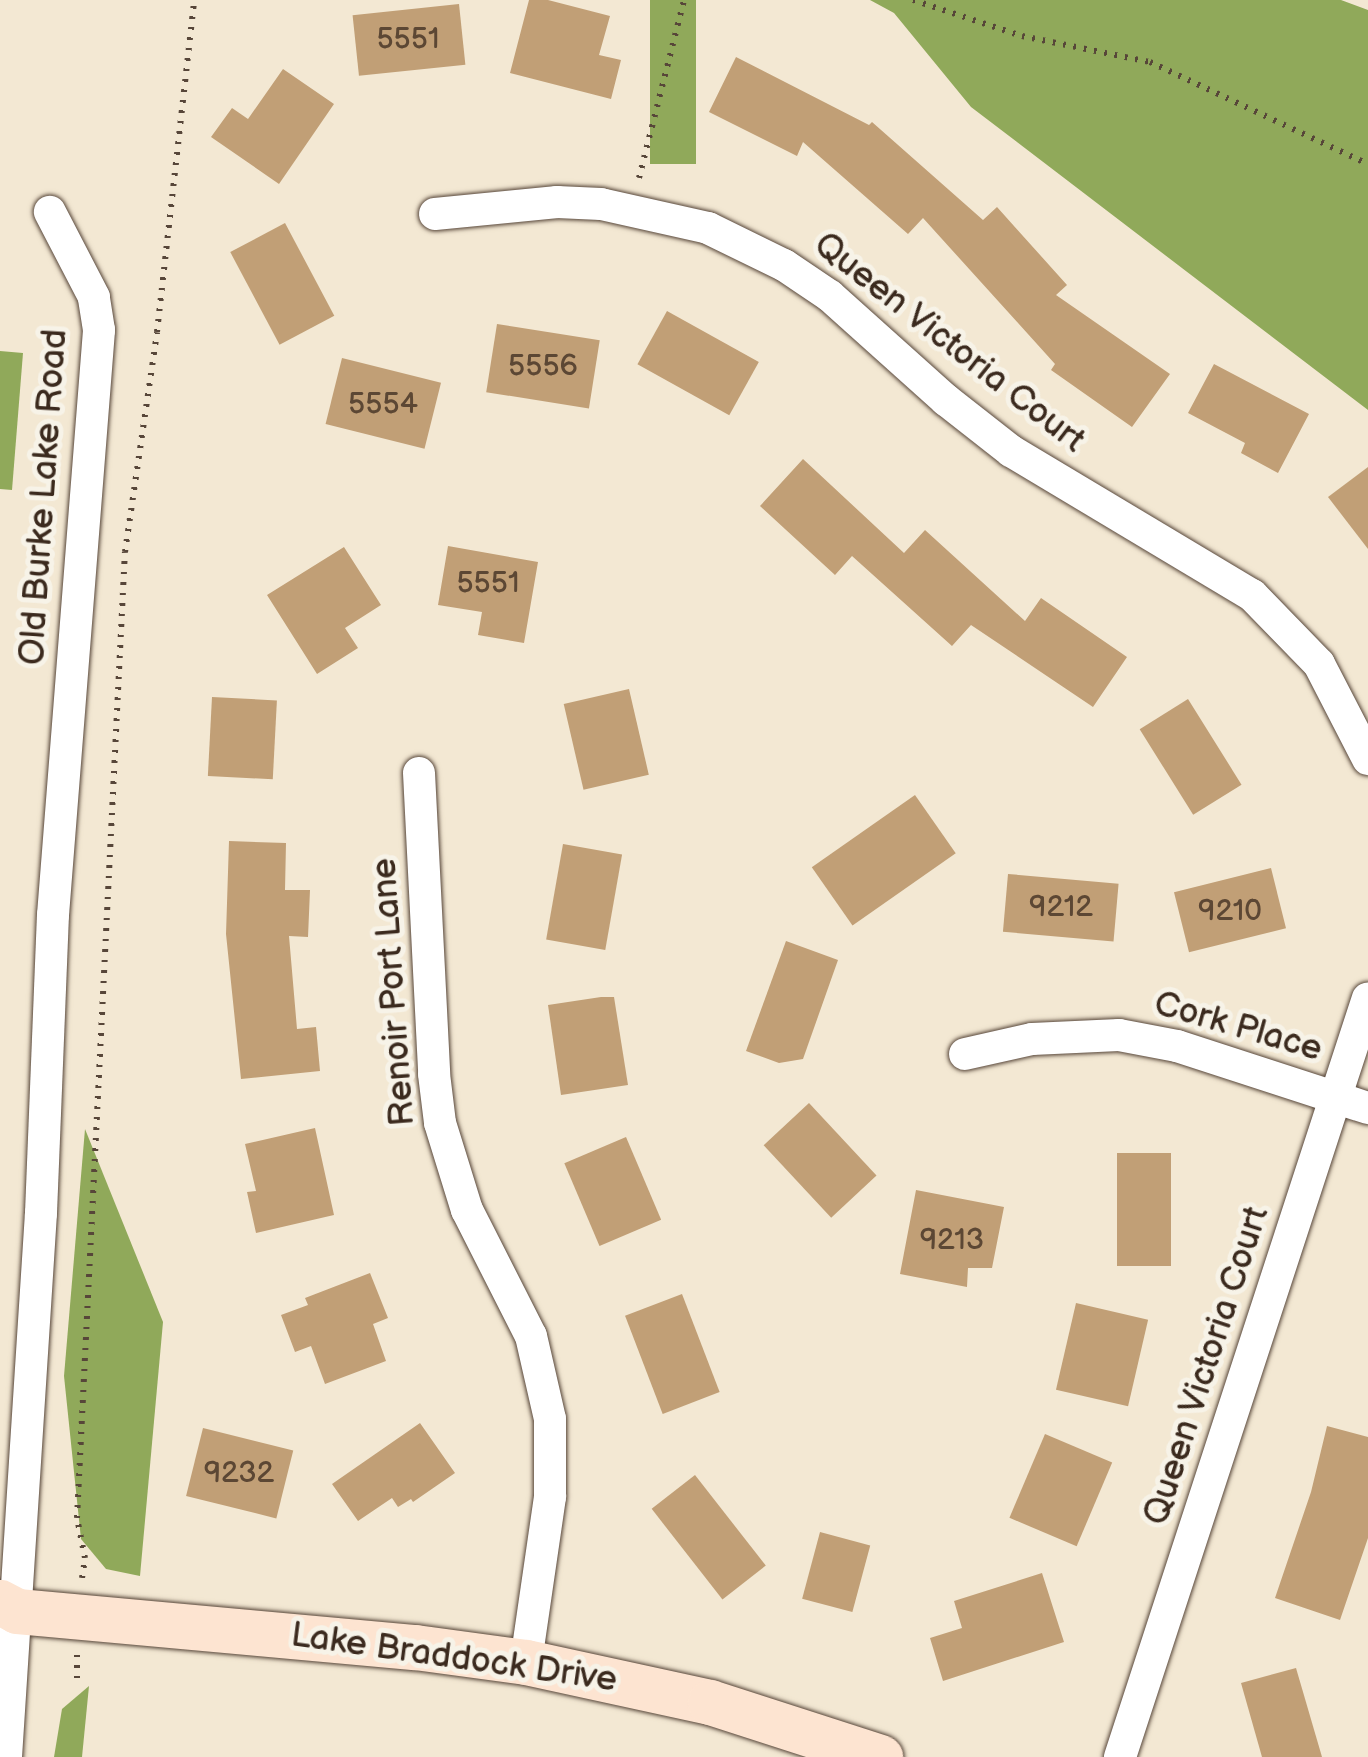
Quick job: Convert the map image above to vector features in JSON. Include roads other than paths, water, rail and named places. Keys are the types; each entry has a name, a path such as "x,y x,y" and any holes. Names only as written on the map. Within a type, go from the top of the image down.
{"street":[{"name":"Queen Victoria Court","path":"435,214 556,202 633,209 708,228 784,265 830,296 946,400 1011,450 1252,594 1319,664 1368,759"},
{"name":"Old Burke Lake Road","path":"6,1757 6,1610 41,1213 53,915 99,330 94,298 50,212"},
{"name":"Renoir Port Lane","path":"419,773 434,1074 440,1123 468,1210 530,1336 550,1419 550,1496 526,1662"},
{"name":"Queen Victoria Court","path":"1120,1757 1368,998"},
{"name":"Cork Place","path":"965,1054 1032,1039 1119,1035 1177,1046 1368,1108"},
{"name":"Lake Braddock Drive","path":"6,1610 416,1647 526,1662 710,1702 880,1757"}]}
